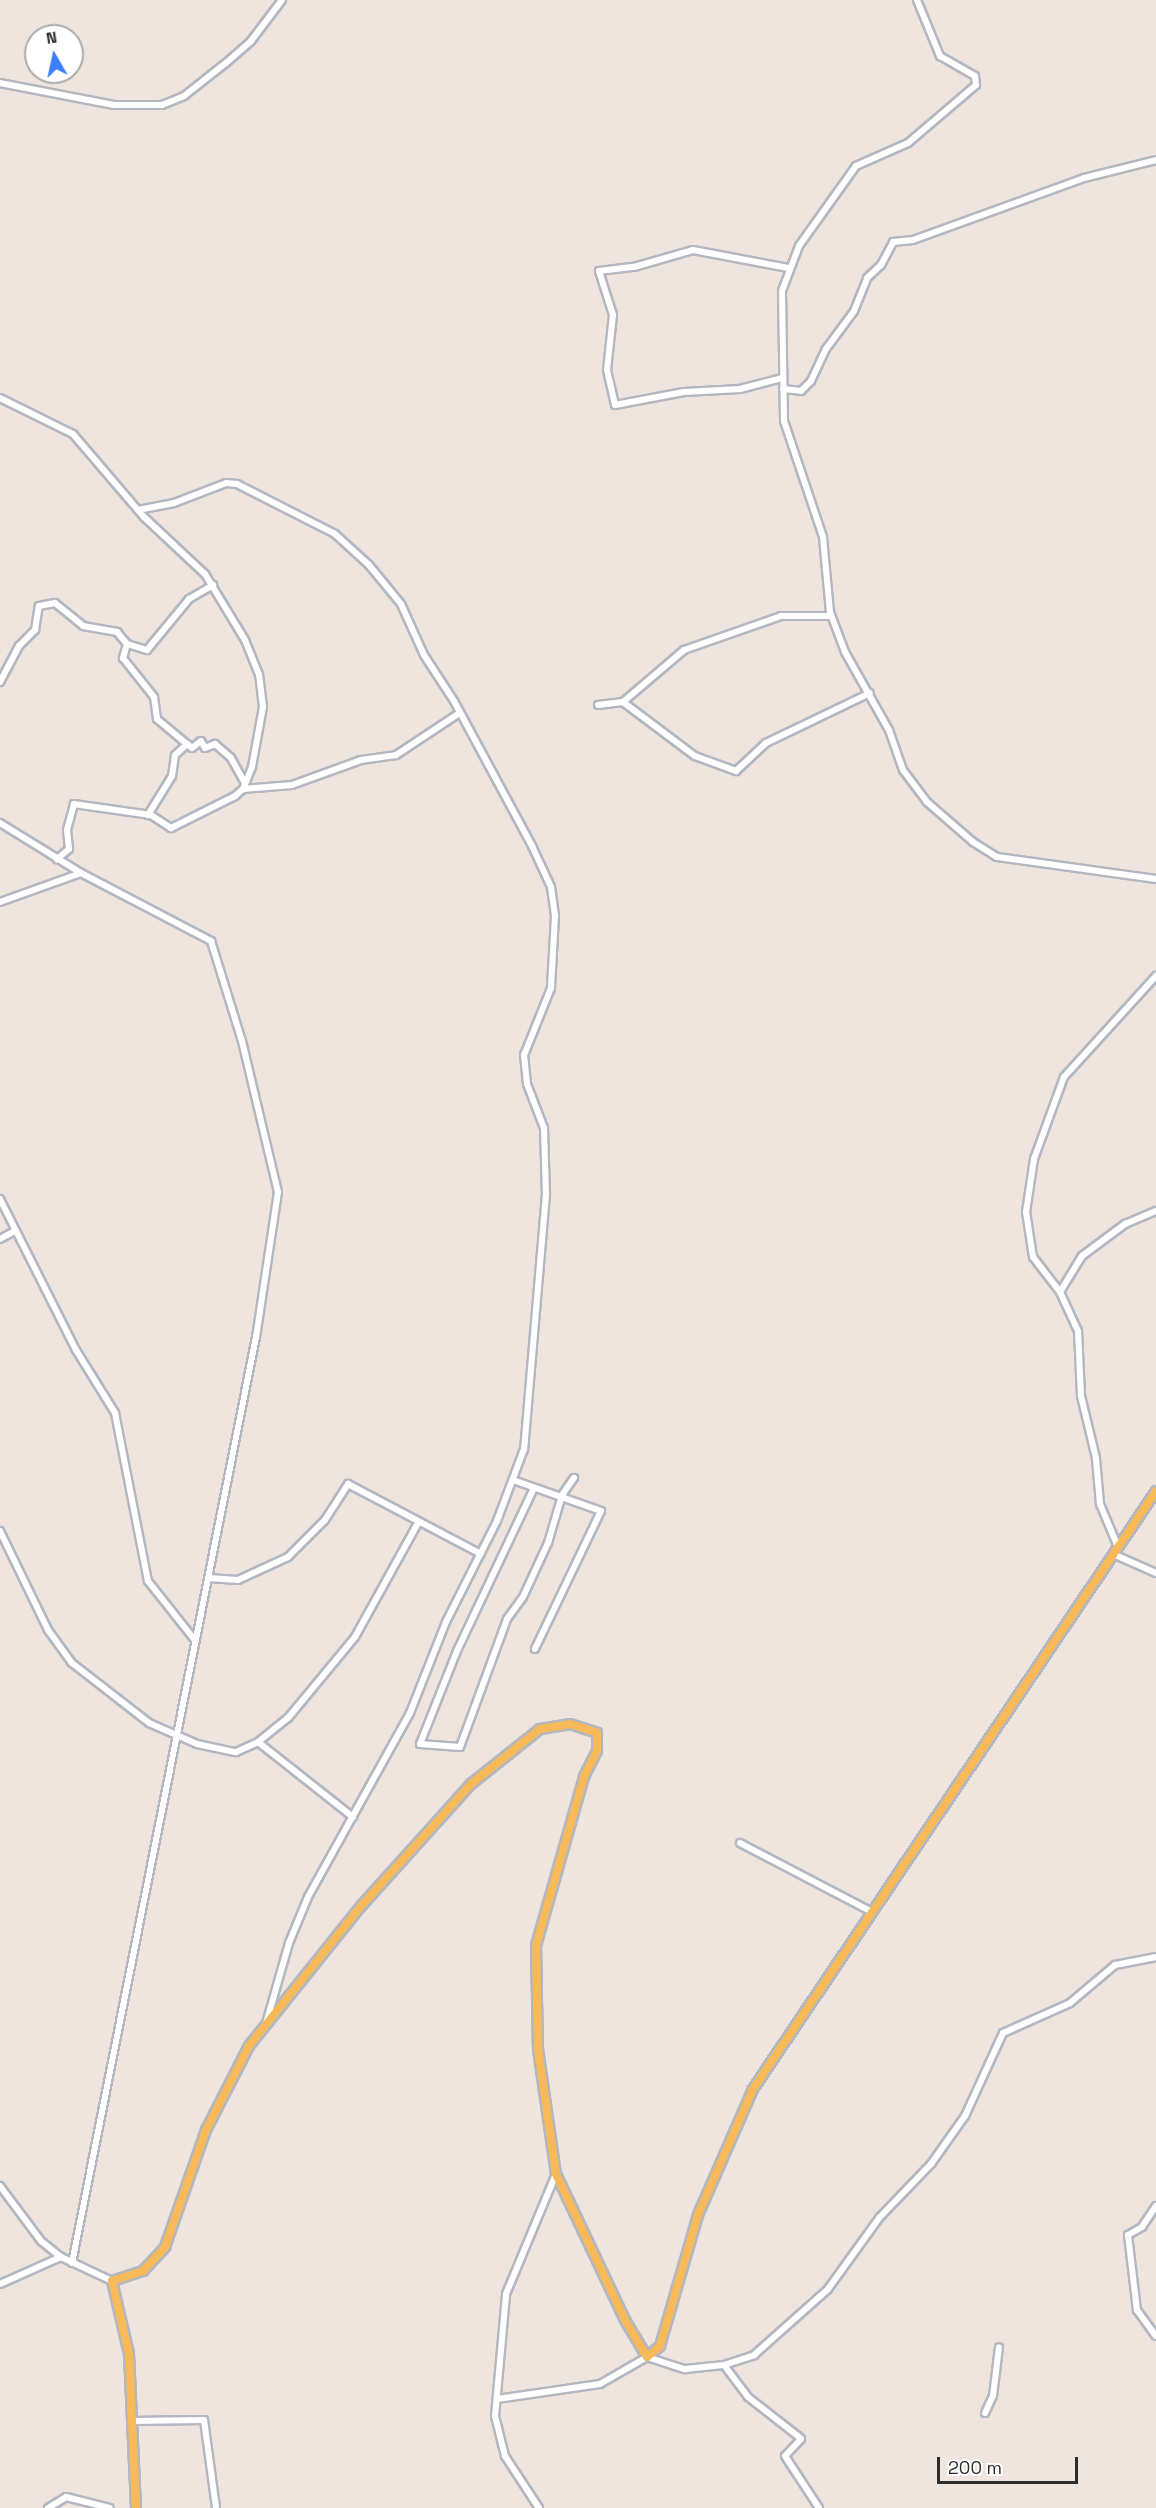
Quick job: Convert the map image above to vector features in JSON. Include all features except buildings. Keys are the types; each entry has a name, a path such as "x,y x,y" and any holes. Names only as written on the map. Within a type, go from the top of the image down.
{"main road":[{"path":"136,2508 129,2354 112,2281 143,2271 165,2247 206,2130 249,2046 362,1905 471,1784 540,1729 558,1724 593,1728 597,1751 584,1777 536,1946 537,2049 556,2174 625,2320 647,2357 662,2342 698,2215 740,2113 1156,1491"}],"street":[{"path":"0,83 114,105 162,105 184,96 226,63 251,41 282,0"},
{"path":"917,0 940,56 975,76 976,85 908,143 856,166 788,268 781,308 782,378 788,439 823,537 831,616 845,652 870,693 911,782 927,802 986,850 1009,860 1156,879"},
{"path":"783,389 801,391 811,381 826,349 854,311 867,278 880,265 893,242 913,240 1084,178 1156,160"},
{"path":"782,378 740,389 684,392 615,405 607,370 613,315 599,271 634,267 693,250 788,268"},
{"path":"0,398 73,434 138,510 213,585 259,674 264,718 244,786"},
{"path":"138,510 226,483 237,484 262,493 335,534 392,590 536,853 551,887 555,916 551,988 524,1055 528,1084 544,1128 546,1219 534,1317 531,1400 524,1449 481,1554 446,1622 410,1713 353,1817 289,1943 266,2024"},
{"path":"0,682 19,646 35,630 35,609 50,602 59,604 82,626 117,632 128,644 147,650 189,599 213,585"},
{"path":"598,705 623,702 687,648 781,616 831,616"},
{"path":"128,644 123,658 154,697 157,719 192,748 201,741 206,748 215,744 231,758 244,786"},
{"path":"623,702 695,756 736,771 766,743 870,693"},
{"path":"57,859 69,849 67,830 74,804 148,815 177,827 244,786 292,785 362,760 396,755 458,714"},
{"path":"148,815 172,776 174,755 187,744"},
{"path":"0,822 81,873 211,941 276,1172 272,1245 72,2262"},
{"path":"0,902 81,873"},
{"path":"1156,976 1072,1066 1045,1124 1031,1172 1027,1225 1036,1264 1060,1292 1078,1331 1081,1396 1096,1458 1100,1504 1115,1550 1156,1573"},
{"path":"0,1200 76,1350 115,1413 136,1500 142,1566 165,1608 194,1639"},
{"path":"1060,1292 1082,1256 1125,1224 1156,1211"},
{"path":"0,1239 16,1230"},
{"path":"534,1488 457,1651 420,1744 460,1747 507,1619 524,1597 548,1543 562,1494 574,1478"},
{"path":"513,1480 534,1488 562,1494 601,1511 535,1649"},
{"path":"208,1578 238,1580 288,1557 325,1520 348,1484 418,1523 452,1535 481,1554"},
{"path":"0,1531 48,1630 72,1663 133,1712 176,1735 229,1752 258,1742 300,1706 356,1637 418,1523"},
{"path":"258,1742 353,1817"},
{"path":"740,1843 873,1912"},
{"path":"497,2399 600,2384 647,2357 672,2368 724,2365 754,2355 828,2289 876,2222 901,2200 959,2125 1004,2033 1070,2002 1115,1965 1156,1957"},
{"path":"539,2508 506,2456 498,2436 497,2399 508,2284 556,2174"},
{"path":"0,2186 41,2241 61,2257 112,2281"},
{"path":"1156,2206 1128,2238 1137,2310 1156,2336"},
{"path":"0,2283 61,2257"},
{"path":"985,2413 993,2396 999,2347"},
{"path":"724,2365 748,2397 801,2439 785,2456 819,2508"},
{"path":"131,2421 204,2421 216,2508"},
{"path":"48,2508 66,2497 110,2508"}]}
